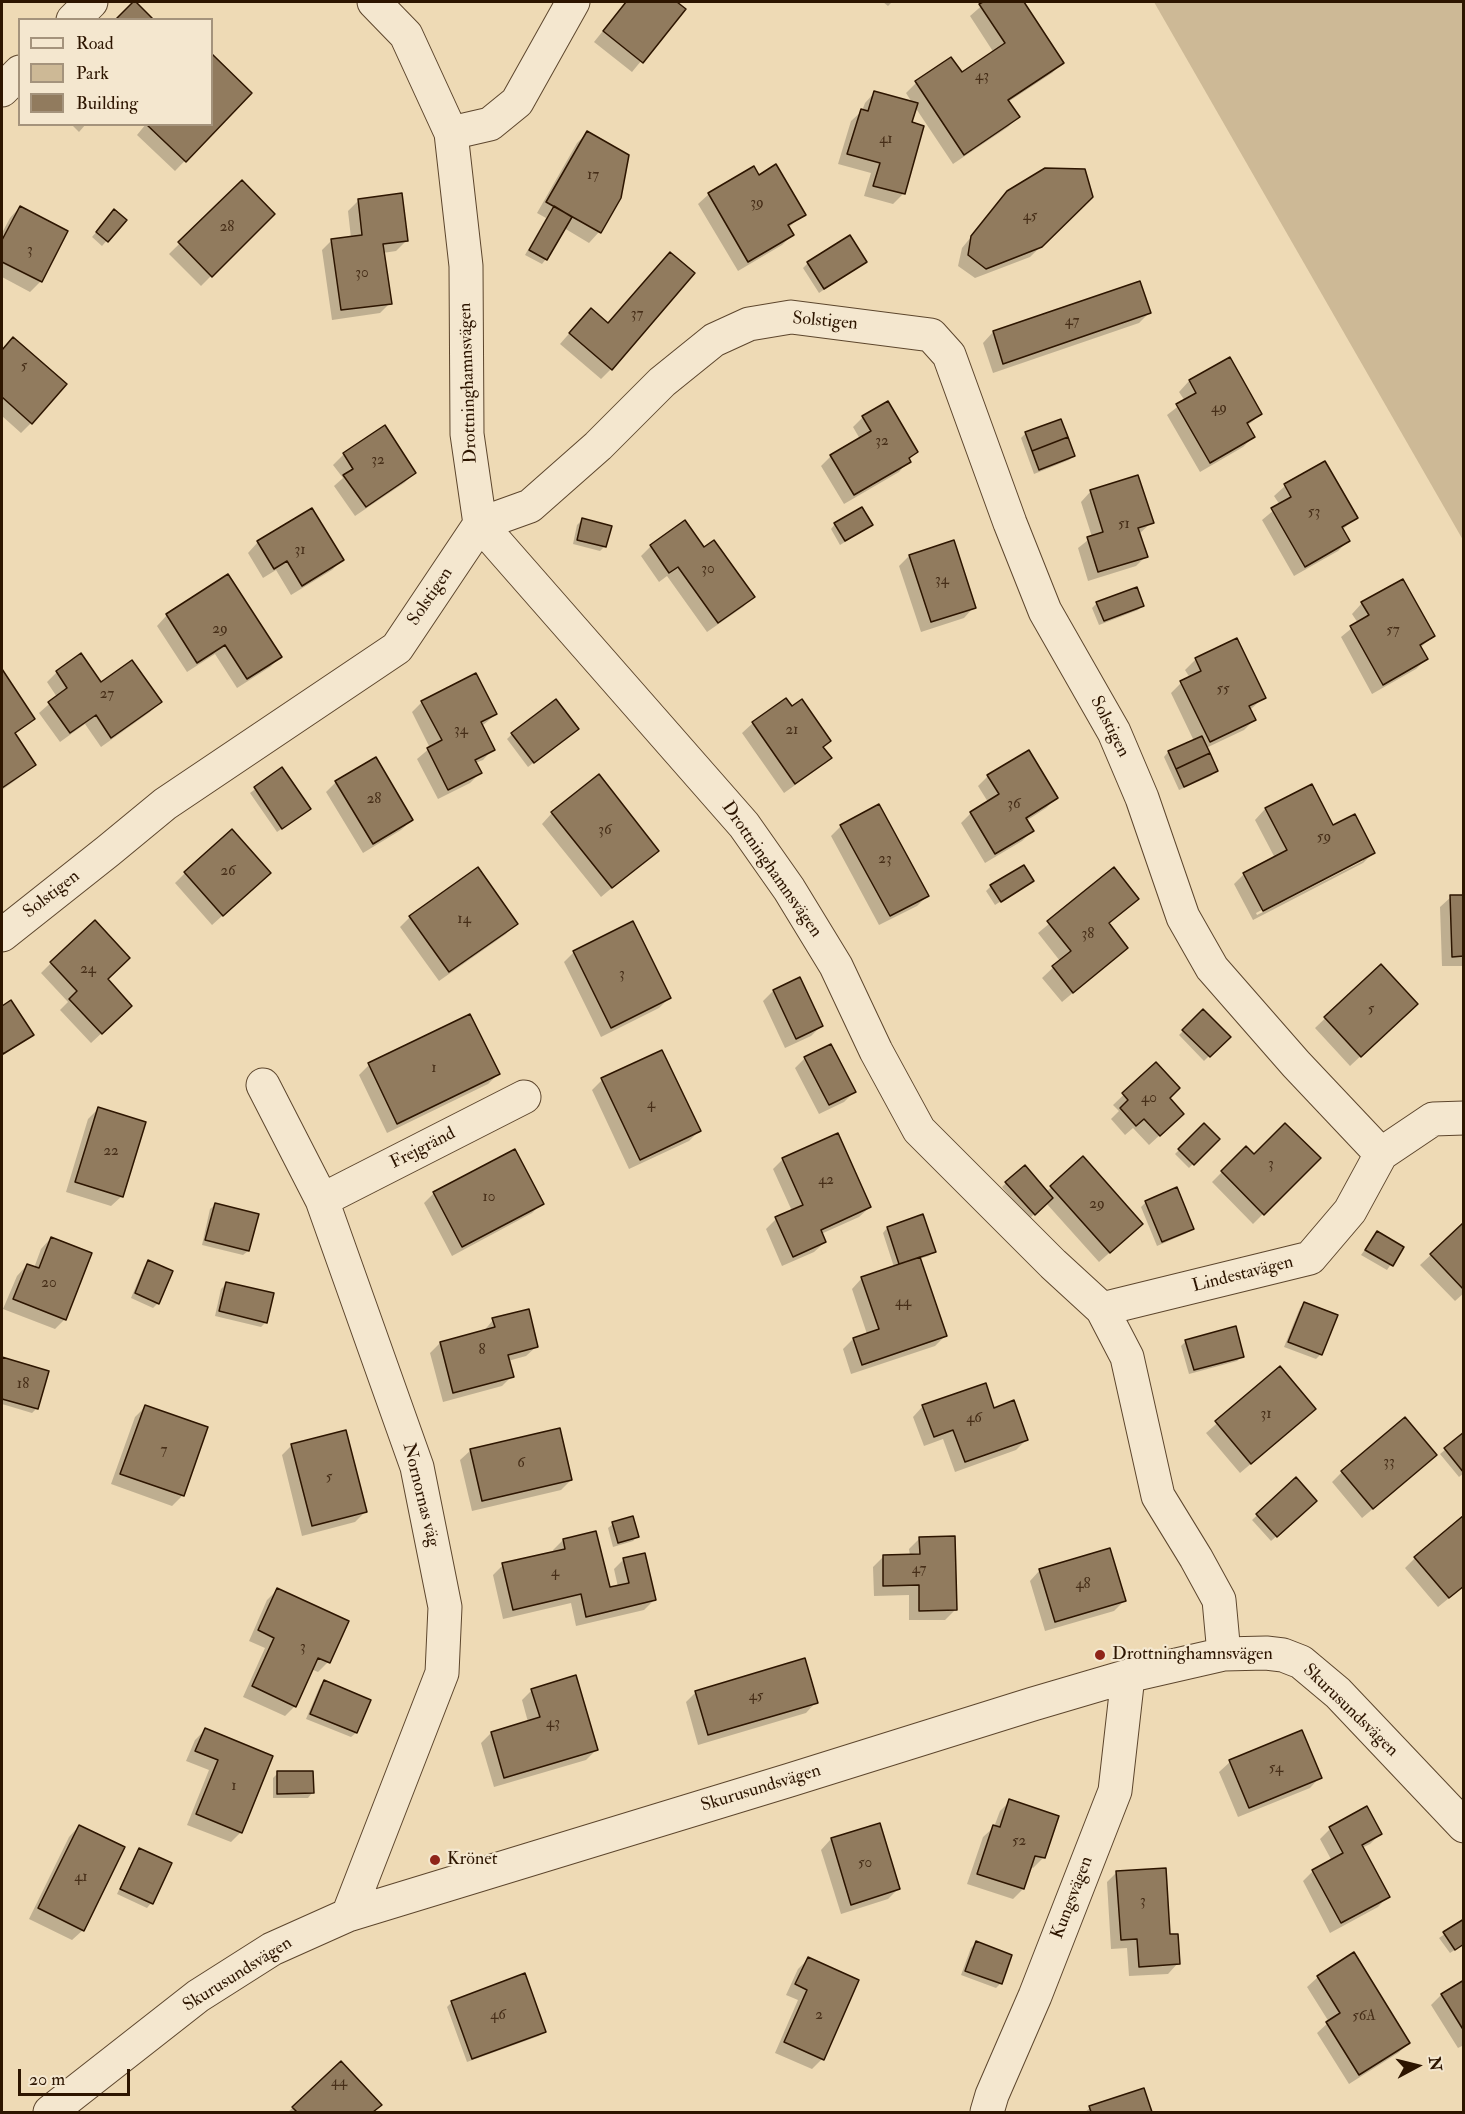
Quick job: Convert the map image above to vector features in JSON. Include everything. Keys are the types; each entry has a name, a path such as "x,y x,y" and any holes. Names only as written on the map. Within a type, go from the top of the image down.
{"street":[{"path":"75,18 91,2"},
{"name":"Drottninghamnsvägen","path":"374,2 406,35 451,133 466,266 467,434 480,524 744,825 789,889 836,966 876,1052 919,1130 1053,1264 1102,1309 1127,1357 1158,1496 1219,1600 1224,1654"},
{"path":"451,133 490,124 517,102 573,2"},
{"path":"2,90 18,74"},
{"name":"Solstigen","path":"2,935 165,804 397,648 480,524 530,506 598,446 662,382 714,340 749,324 791,317 931,335 949,355 1010,523 1045,611 1114,732 1142,798 1183,917 1212,968 1296,1064 1381,1154"},
{"name":"Nornornas väg","path":"263,1085 322,1200 417,1467 445,1607 442,1673 348,1914"},
{"name":"Frejgränd","path":"322,1200 524,1097"},
{"name":"Lindestavägen","path":"1102,1309 1310,1258 1350,1211 1381,1154 1433,1119 1464,1118"},
{"name":"Skurusundsvägen","path":"50,2112 198,1996 272,1949 348,1914 1128,1676 1224,1654 1266,1653 1283,1655 1301,1662 1338,1693 1464,1826"},
{"name":"Kungsvägen","path":"987,2112 1115,1791 1128,1676"}],"green space":[{"path":"1154,2 1463,2 1463,540"}],"building":[{"path":"133,2 136,2 152,18 117,18"},
{"path":"626,2 677,2 686,9 643,63 603,31"},
{"path":"983,2 1024,2 1064,63 1008,100 1020,117 964,155 915,81 951,57 962,72 1005,43 979,4"},
{"path":"213,55 252,93 186,162 148,126 213,126"},
{"path":"874,91 918,103 912,122 924,126 905,194 873,186 880,163 847,154 861,109 868,111"},
{"path":"587,131 629,155 621,198 601,233 546,202"},
{"path":"776,164 806,215 788,225 794,235 748,262 708,193 754,166 759,175"},
{"path":"1045,168 1085,169 1093,197 1042,247 986,269 968,255 971,236 1007,191"},
{"path":"242,180 275,214 212,277 178,242"},
{"path":"402,193 408,241 383,244 392,304 341,310 331,239 362,235 358,199"},
{"path":"20,206 68,231 42,282 2,262 2,240"},
{"path":"554,206 572,217 547,260 529,250"},
{"path":"114,209 127,220 108,242 96,232"},
{"path":"850,235 867,262 824,289 807,262"},
{"path":"670,252 695,273 612,370 569,333 591,308 608,323"},
{"path":"1140,281 1151,313 1003,364 993,331"},
{"path":"13,337 67,384 32,424 2,397 2,350"},
{"path":"1230,357 1262,414 1247,423 1255,437 1210,463 1176,404 1196,393 1189,380"},
{"path":"888,401 918,452 909,458 911,462 854,495 830,455 871,431 862,416"},
{"path":"1061,419 1068,437 1032,451 1025,432"},
{"path":"385,425 416,473 366,507 343,475 353,469 343,453"},
{"path":"1068,437 1075,456 1039,470 1032,451"},
{"path":"1325,461 1358,518 1342,527 1350,541 1305,567 1271,508 1291,497 1284,484"},
{"path":"1138,475 1154,523 1138,528 1148,557 1098,572 1087,537 1103,532 1090,490"},
{"path":"862,507 873,525 845,541 834,523"},
{"path":"312,508 344,560 302,586 287,561 274,569 257,541"},
{"path":"582,518 612,526 606,547 577,540"},
{"path":"685,520 704,547 714,540 755,597 718,623 678,567 669,573 650,545"},
{"path":"954,540 976,608 931,622 909,555"},
{"path":"228,574 282,657 247,679 225,645 197,663 166,614"},
{"path":"1403,579 1435,636 1420,645 1428,659 1383,685 1350,626 1369,615 1361,602"},
{"path":"1137,587 1144,606 1104,621 1096,602"},
{"path":"1237,638 1266,698 1249,706 1256,720 1210,742 1180,681 1201,671 1195,658"},
{"path":"81,653 101,682 132,660 162,702 111,738 96,715 70,733 48,702 67,688 56,671"},
{"path":"2,669 35,719 15,733 36,765 2,788"},
{"path":"476,673 497,714 481,722 495,750 475,760 482,773 448,790 427,748 442,740 421,701"},
{"path":"786,698 792,706 802,699 831,741 823,747 832,758 795,784 752,722"},
{"path":"556,699 579,729 534,763 511,733"},
{"path":"1202,736 1210,753 1176,769 1168,751"},
{"path":"1029,750 1058,798 1026,818 1034,831 995,854 970,812 999,794 987,775"},
{"path":"1210,753 1218,771 1184,787 1176,769"},
{"path":"376,757 413,820 373,844 335,781"},
{"path":"282,767 311,809 282,829 254,787"},
{"path":"599,774 659,851 612,888 551,812"},
{"path":"1312,784 1333,825 1355,814 1375,853 1263,911 1243,873 1287,850 1265,808"},
{"path":"879,804 929,896 890,916 840,825"},
{"path":"232,829 271,873 223,916 184,872"},
{"path":"1024,865 1034,881 1001,902 990,885"},
{"path":"478,867 518,924 449,972 409,916"},
{"path":"1114,867 1139,899 1109,923 1128,948 1073,993 1052,966 1071,951 1047,921"},
{"path":"1450,895 1464,895 1464,956 1452,957"},
{"path":"95,920 130,958 108,979 132,1006 102,1034 69,999 77,991 50,962"},
{"path":"633,921 671,998 611,1028 573,951"},
{"path":"1381,964 1418,1004 1361,1057 1324,1017"},
{"path":"800,977 823,1026 796,1039 773,990"},
{"path":"11,1000 34,1035 3,1054 2,1006"},
{"path":"1203,1009 1231,1037 1210,1057 1182,1030"},
{"path":"470,1014 500,1074 397,1124 368,1063"},
{"path":"831,1044 856,1092 829,1105 804,1057"},
{"path":"662,1050 701,1131 640,1160 601,1078"},
{"path":"1156,1062 1180,1088 1170,1098 1184,1114 1160,1136 1144,1119 1136,1126 1120,1108 1128,1100 1122,1093"},
{"path":"98,1107 146,1122 123,1197 75,1182"},
{"path":"1204,1123 1220,1139 1194,1165 1178,1149"},
{"path":"1285,1123 1321,1158 1264,1215 1221,1171 1246,1146 1254,1154"},
{"path":"838,1133 871,1207 821,1230 826,1242 793,1257 775,1217 803,1205 782,1158"},
{"path":"515,1149 544,1204 462,1247 433,1192"},
{"path":"1083,1156 1143,1224 1110,1253 1050,1186"},
{"path":"1025,1165 1053,1198 1035,1215 1005,1182"},
{"path":"1177,1187 1194,1229 1162,1242 1145,1201"},
{"path":"215,1203 259,1214 249,1251 205,1240"},
{"path":"923,1214 936,1252 899,1264 887,1227"},
{"path":"1464,1222 1464,1290 1430,1254"},
{"path":"1377,1231 1404,1247 1393,1266 1365,1250"},
{"path":"51,1237 92,1253 66,1320 13,1299 27,1264 39,1268"},
{"path":"920,1257 947,1336 862,1365 853,1338 879,1329 861,1277"},
{"path":"148,1260 173,1271 159,1304 135,1293"},
{"path":"226,1282 274,1293 267,1323 219,1311"},
{"path":"1304,1302 1338,1315 1322,1355 1288,1342"},
{"path":"529,1309 538,1347 508,1355 514,1377 453,1393 440,1342 495,1327 492,1318"},
{"path":"1236,1326 1244,1357 1194,1370 1185,1340"},
{"path":"2,1357 49,1371 38,1409 2,1399"},
{"path":"1280,1366 1316,1409 1251,1464 1215,1421"},
{"path":"986,1383 994,1408 1014,1400 1028,1440 965,1462 953,1430 934,1437 922,1405"},
{"path":"145,1405 208,1427 184,1496 120,1474"},
{"path":"1405,1417 1437,1455 1373,1509 1341,1471"},
{"path":"560,1428 572,1480 482,1501 470,1449"},
{"path":"346,1430 367,1512 312,1526 291,1444"},
{"path":"1464,1432 1464,1473 1444,1448"},
{"path":"1296,1477 1317,1501 1277,1537 1256,1514"},
{"path":"1464,1515 1464,1586 1449,1598 1414,1557"},
{"path":"633,1516 639,1537 618,1543 612,1522"},
{"path":"596,1531 610,1587 629,1583 623,1558 645,1553 656,1600 586,1617 581,1594 513,1610 502,1563 565,1549 563,1539"},
{"path":"955,1536 957,1610 919,1611 919,1585 883,1586 883,1555 920,1554 919,1537"},
{"path":"1110,1548 1126,1601 1055,1622 1039,1569"},
{"path":"277,1588 349,1621 330,1663 318,1658 296,1707 252,1686 274,1638 258,1630"},
{"path":"805,1658 818,1703 708,1735 695,1691"},
{"path":"576,1675 598,1750 504,1778 491,1732 540,1717 531,1689"},
{"path":"324,1680 371,1700 357,1733 310,1714"},
{"path":"205,1728 273,1756 242,1833 196,1814 218,1760 195,1751"},
{"path":"1302,1730 1322,1778 1249,1808 1229,1760"},
{"path":"277,1771 313,1771 314,1793 277,1794"},
{"path":"1009,1799 1059,1816 1045,1858 1035,1856 1024,1889 977,1874 993,1825 1000,1827"},
{"path":"1367,1806 1382,1834 1362,1845 1390,1897 1341,1923 1312,1870 1343,1853 1329,1827"},
{"path":"880,1823 900,1889 851,1905 831,1838"},
{"path":"79,1825 125,1847 84,1931 38,1908"},
{"path":"139,1848 172,1863 153,1904 120,1889"},
{"path":"1166,1868 1170,1934 1178,1934 1180,1964 1139,1967 1137,1939 1121,1940 1116,1871"},
{"path":"1464,1919 1464,1944 1455,1950 1443,1932"},
{"path":"976,1941 1012,1955 1002,1984 965,1971"},
{"path":"1354,1952 1410,2043 1359,2075 1326,2022 1340,2013 1317,1976"},
{"path":"808,1957 859,1980 824,2060 784,2042 807,1990 795,1984"},
{"path":"525,1973 546,2032 472,2059 451,2001"},
{"path":"1464,1980 1464,2031 1441,1994"},
{"path":"341,2061 382,2105 373,2112 297,2112 292,2107"},
{"path":"1144,2088 1152,2112 1091,2112 1089,2106"}],"place":[{"name":"Drottninghamnsvägen","path":"1100,1655"},
{"name":"Krönet","path":"435,1860"}]}
